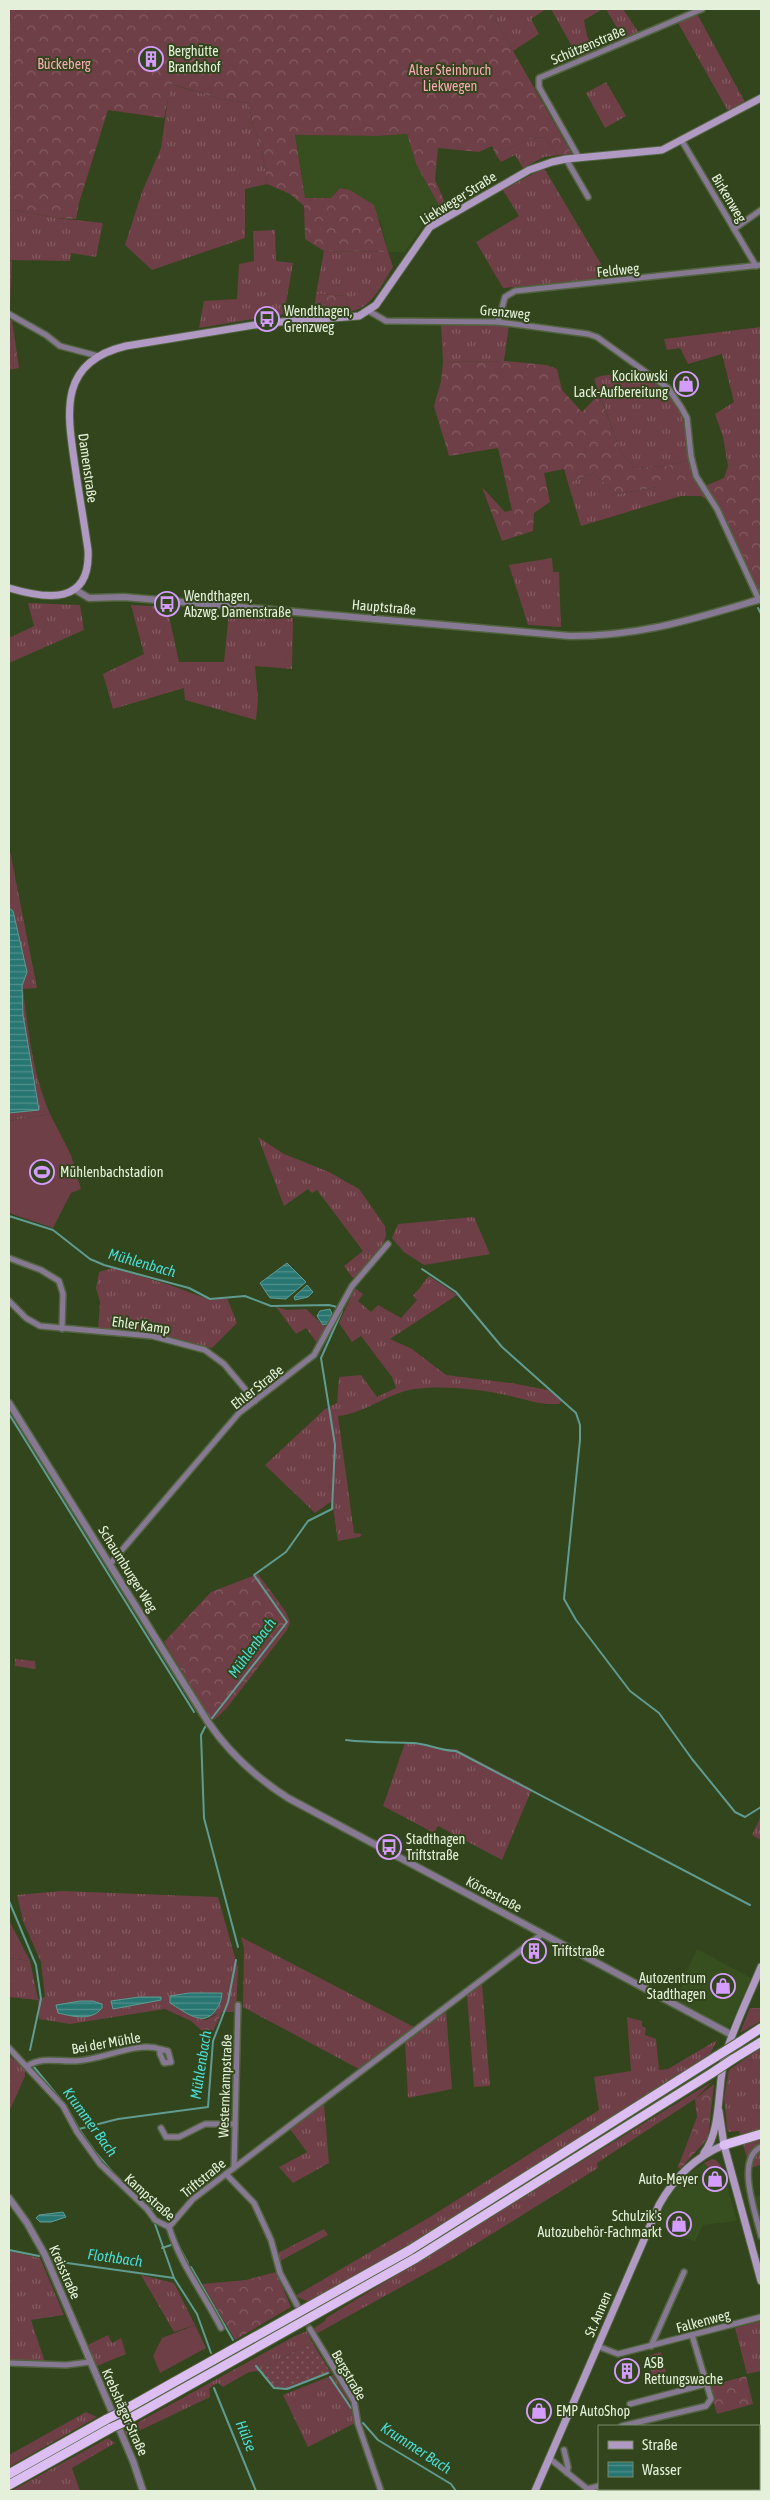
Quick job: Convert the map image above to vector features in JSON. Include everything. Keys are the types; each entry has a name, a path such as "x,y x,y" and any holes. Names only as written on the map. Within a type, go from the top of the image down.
{"highway":[{"path":"9,2474 410,2250 717,2056 735,2039 761,2028"},
{"path":"9,2486 416,2258 761,2042"},
{"path":"724,2145 761,2134"}],"main road":[{"name":"Liekweger Straße","path":"369,311 430,227 529,170 566,159 662,150 761,98"},
{"path":"98,356 112,349 126,346 291,320 349,318 369,311"},
{"name":"Damenstraße","path":"74,589 86,571 89,560 70,434 69,401 79,375 98,356"},
{"path":"9,588 48,598 57,597 74,589"},
{"name":"St. Annen","path":"535,2491 659,2205 675,2181 700,2157 713,2138 720,2076 761,1967"},
{"name":"St. Annen","path":"700,2157 724,2145 718,2098"},
{"path":"724,2145 761,2281"}],"street":[{"name":"Schützenstraße","path":"579,158 539,88 539,78 702,9"},
{"name":"Birkenweg","path":"682,141 734,229 759,266"},
{"path":"566,159 588,197"},
{"path":"734,229 761,210"},
{"name":"Feldweg","path":"498,322 505,297 515,291 759,266"},
{"name":"Grenzweg","path":"369,311 386,321 498,322 588,334 597,337 668,388 687,418 691,456 696,476 717,509 760,600"},
{"path":"9,314 46,335 60,346 98,356"},
{"name":"Hauptstraße","path":"74,589 89,598 132,598 570,636 602,636 657,629 760,600"},
{"name":"Ehler Straße","path":"110,1564 239,1413 314,1356 352,1286 388,1244"},
{"path":"9,1258 41,1270 59,1280 63,1294 62,1329"},
{"name":"Ehler Kamp","path":"9,1301 32,1323 62,1329 152,1336 211,1353 224,1364 255,1402"},
{"name":"Schaumburger Weg","path":"9,1403 208,1723 227,1748"},
{"name":"Körsestraße","path":"227,1748 263,1782 288,1798 735,2039"},
{"name":"Triftstraße","path":"169,2227 193,2199 305,2116 542,1934"},
{"name":"Westernkampstraße","path":"234,2168 238,2006"},
{"name":"Bei der Mühle","path":"27,2066 47,2059 79,2061 144,2046 160,2049"},
{"name":"Kampstraße","path":"9,2048 62,2106 76,2132 100,2164 147,2209 155,2220 169,2227 185,2266 209,2303 221,2328"},
{"path":"161,2128 166,2137 179,2137 205,2124 235,2124"},
{"path":"761,2147 750,2156 748,2172 761,2236"},
{"path":"226,2174 254,2203 271,2240 280,2273 297,2305"},
{"name":"Kreisstraße","path":"9,2198 27,2223 44,2255 90,2362"},
{"name":"Falkenweg","path":"651,2346 684,2272"},
{"name":"Falkenweg","path":"597,2346 618,2354 761,2317"},
{"name":"Bergstraße","path":"310,2329 354,2401 358,2424 381,2491"},
{"path":"626,2425 706,2406 711,2399 692,2335"},
{"name":"Krebshäger Straße","path":"9,2363 66,2364 90,2362 133,2461 143,2491"},
{"path":"630,2404 706,2384"},
{"path":"564,2450 568,2467 567,2473"},
{"path":"549,2458 589,2490"}],"shaded area":[{"path":"407,134 416,164 442,211 427,220 405,252 388,252 380,220 331,198 305,199 295,135 377,136"},
{"path":"697,1949 751,1978 730,2026 726,2028 674,2001 686,1979 684,1977"},
{"path":"704,2163 727,2186 737,2221 703,2225 695,2242 654,2223 671,2192 686,2176"},
{"path":"761,2195 761,2228 754,2197"},
{"path":"760,2444 761,2491 634,2491 760,2490"}],"green space":[{"path":"9,9 489,9 572,154 558,155 545,137 529,139 496,155 492,146 479,152 438,148 435,180 448,209 442,211 416,164 407,134 377,136 295,135 305,198 331,198 340,188 350,190 374,205 388,252 324,251 305,239 304,206 290,194 267,184 262,149 253,126 249,103 221,99 171,84 164,118 108,110 79,203 76,219 56,218 9,209"},
{"path":"489,9 546,9 531,19 539,34 513,51"},
{"path":"551,9 603,9 584,20 587,36 595,51 579,59"},
{"path":"606,9 623,9 639,33 624,40"},
{"path":"696,12 745,102 728,111 677,21"},
{"path":"606,82 626,116 605,128 586,93"},
{"path":"170,84 221,99 249,103 253,126 262,149 267,184 245,189 245,238 152,270 125,245 142,192 161,148"},
{"path":"545,137 558,155 544,157 523,168 515,155 501,162 496,155 529,139"},
{"path":"544,168 610,279 503,288 476,242 519,216 503,190"},
{"path":"9,209 56,218 103,223 96,257 71,253 70,261 9,260"},
{"path":"275,230 276,261 293,263 284,314 199,328 204,301 237,299 239,264 254,261 253,231"},
{"path":"324,251 388,252 393,267 380,289 370,301 356,310 348,312 347,296 316,294"},
{"path":"9,260 12,261 10,310 9,310"},
{"path":"316,294 347,296 348,312 314,312"},
{"path":"9,319 12,320 19,368 9,370"},
{"path":"441,324 509,325 504,361 443,362"},
{"path":"761,327 761,457 728,466 723,437 715,414 734,402 722,354 688,364 680,348 667,350 664,339"},
{"path":"504,361 547,365 557,369 562,390 582,412 599,394 621,452 634,468 667,466 689,460 699,487 657,487 617,494 593,473 568,483 564,469 544,473 550,502 534,513 533,531 502,541 482,487 505,512 512,510 498,448 449,456 434,406 441,381 443,362"},
{"path":"639,372 664,391 678,408 685,429 689,460 667,466 634,468 621,452 594,379 600,376"},
{"path":"760,456 760,594 719,508 705,486 724,478 728,466"},
{"path":"593,473 617,494 657,487 699,487 708,500 701,496 681,496 581,526 568,483"},
{"path":"552,558 553,572 559,572 561,627 528,625 509,565"},
{"path":"28,603 80,605 84,630 9,663 9,638 34,626"},
{"path":"131,605 167,607 179,662 224,662 229,612 293,618 292,669 255,666 258,699 256,720 185,700 184,688 113,709 103,674 144,654"},
{"path":"255,649 288,651 287,667 253,664"},
{"path":"9,846 37,988 23,989 29,1037 39,1084 50,1114 9,1121"},
{"name":"Mühlenbachstadion","path":"50,1114 71,1155 81,1189 71,1193 53,1228 9,1213 9,1121"},
{"path":"258,1137 284,1154 329,1172 359,1189 385,1226 386,1235 383,1246 355,1278 352,1277 344,1266 363,1251 317,1190 312,1193 308,1189 284,1206"},
{"path":"474,1217 490,1254 424,1265 404,1252 392,1238 398,1224"},
{"path":"113,1268 170,1285 210,1300 227,1298 237,1323 212,1348 150,1333 98,1329 100,1302 96,1288 99,1272"},
{"path":"429,1276 457,1295 390,1339 412,1349 446,1375 511,1383 548,1390 562,1401 559,1404 545,1404 484,1391 460,1388 424,1388 404,1391 358,1411 338,1416 354,1533 362,1534 360,1537 338,1541 332,1501 315,1513 265,1465 325,1409 337,1403 339,1377 361,1375 377,1397 396,1388 392,1377 361,1336 352,1342 339,1323 355,1288 363,1294 358,1301 371,1312 378,1305 401,1318 417,1300 413,1296"},
{"path":"276,1307 287,1310 306,1309 326,1328 317,1343 306,1328 296,1334"},
{"path":"258,1574 286,1612 290,1622 287,1630 226,1709 214,1720 210,1718 164,1642 211,1592"},
{"path":"15,1659 35,1661 36,1669 15,1666"},
{"path":"405,1743 443,1749 456,1749 532,1789 502,1860 438,1826 434,1833 383,1806"},
{"path":"761,1816 761,1840 752,1835"},
{"path":"62,1891 218,1897 238,1968 236,2012 222,2012 200,2021 191,2021 165,2009 70,2024 39,2019 38,2000 9,1997 9,1958 30,1961 38,1999 45,1997 41,1962 23,1921 17,1895","holes":["139,1997 161,2000 113,2009 112,2001"]},
{"path":"9,1920 30,1961 9,1958"},
{"path":"241,1937 414,2027 359,2069 243,2007 244,1948"},
{"path":"482,1984 490,2086 474,2087 467,1996"},
{"path":"750,2008 761,2008 761,2021 740,2033"},
{"path":"446,2011 452,2089 408,2098 405,2042"},
{"path":"222,2012 210,2038 191,2021 206,2020"},
{"path":"627,2017 642,2021 642,2026 646,2028 645,2035 656,2039 659,2070 668,2069 717,2040 710,2054 408,2246 309,2302 295,2296 430,2217 599,2110 594,2077 631,2071"},
{"path":"761,2048 761,2165 750,2168 739,2131 729,2132 727,2129 724,2097 729,2070"},
{"path":"9,2056 25,2068 25,2076 9,2112"},
{"path":"713,2081 695,2099 597,2163 598,2168 450,2260 316,2334 314,2328 325,2321 326,2318"},
{"path":"714,2084 708,2138 680,2169 678,2167 697,2117 695,2099"},
{"path":"324,2104 329,2163 293,2183 279,2167 307,2152 290,2129"},
{"path":"712,2159 716,2160 721,2166 727,2186 704,2163"},
{"path":"324,2229 328,2235 280,2261 278,2253"},
{"path":"9,2251 40,2258 64,2315 31,2320 45,2362 9,2360"},
{"path":"276,2272 291,2307 235,2340 202,2284 246,2280"},
{"path":"141,2275 174,2283 195,2325 174,2332"},
{"path":"761,2321 761,2371 747,2374 735,2328"},
{"path":"195,2325 206,2348 160,2373 153,2356 162,2338"},
{"path":"307,2331 312,2342 258,2371 249,2372 223,2387 218,2383 209,2388 210,2397 126,2437 124,2432 135,2424"},
{"path":"108,2335 112,2343 121,2338 126,2354 97,2366 88,2345"},
{"path":"312,2342 331,2373 287,2390 274,2388 260,2370"},
{"path":"661,2352 666,2372 652,2375 647,2356"},
{"path":"333,2375 348,2399 355,2423 308,2447 283,2395"},
{"path":"746,2376 753,2404 717,2414 709,2386"},
{"path":"86,2412 97,2417 9,2467 9,2455"},
{"path":"108,2438 115,2443 72,2468 80,2491 11,2491"}],"water":[{"path":"9,908 13,911 27,972 22,986 23,1015 39,1110 9,1113"},
{"path":"287,1263 306,1282 286,1299 270,1298 260,1283"},
{"path":"307,1285 313,1292 308,1297 295,1300 294,1297"},
{"path":"330,1309 332,1314 327,1324 323,1325 317,1316 320,1311"},
{"path":"189,1993 222,1993 220,2003 215,2011 210,2016 199,2018 187,2014 170,2003 170,1996"},
{"path":"139,1997 161,1997 161,2000 113,2009 111,2001"},
{"path":"93,2001 102,2004 102,2008 87,2017 58,2013 56,2005"},
{"path":"63,2212 66,2217 51,2222 40,2222 36,2218 39,2215"}],"waterway":[{"path":"758,608 761,614"},
{"name":"Mühlenbach","path":"9,1216 53,1230 90,1259 104,1265 189,1288 210,1299 245,1296 271,1306 329,1305 337,1307"},
{"path":"422,1269 456,1292 502,1347 576,1413 580,1425 580,1440 564,1599 576,1620 630,1691 659,1713 692,1759 735,1812 745,1817 761,1807"},
{"name":"Mühlenbach","path":"238,1947 204,1818 201,1735 205,1727 287,1622 254,1575 286,1552 308,1521 332,1509 335,1445 321,1358 342,1311"},
{"path":"9,1414 194,1712"},
{"path":"346,1740 414,1743 456,1751 750,1905"},
{"name":"Krummer Bach","path":"9,1901 36,1965 41,1999 30,2050"},
{"name":"Mühlenbach","path":"79,2129 118,2119 208,2107 213,2041 228,2002 236,1960"},
{"name":"Krummer Bach","path":"34,2067 66,2106 96,2153 115,2175"},
{"name":"Krummer Bach","path":"127,2187 152,2209"},
{"name":"Hülse","path":"155,2224 174,2278 197,2314 211,2353"},
{"name":"Krummer Bach","path":"177,2243 188,2263"},
{"name":"Krummer Bach","path":"162,2248 171,2245"},
{"name":"Flothbach","path":"9,2250 39,2256"},
{"name":"Flothbach","path":"53,2261 174,2278"},
{"name":"Krummer Bach","path":"191,2267 233,2340"},
{"name":"Krummer Bach","path":"256,2366 274,2388 287,2389 328,2373"},
{"name":"Krummer Bach","path":"330,2377 351,2408"},
{"name":"Hülse","path":"214,2388 256,2491"},
{"name":"Krummer Bach","path":"363,2423 378,2440 451,2484 456,2491"}],"tunnel":[{"path":"297,2305 310,2329"}],"place":[{"name":"Berghütte Brandshof","path":"151,59"},
{"name":"Wendthagen, Grenzweg","path":"267,319"},
{"name":"Kocikowski Lack-Aufbereitung","path":"686,384"},
{"name":"Wendthagen, Abzwg. Damenstraße","path":"167,604"},
{"name":"Mühlenbachstadion","path":"42,1172"},
{"name":"Stadthagen Triftstraße","path":"389,1847"},
{"name":"Triftstraße","path":"534,1951"},
{"name":"Autozentrum Stadthagen","path":"723,1986"},
{"name":"Auto-Meyer","path":"715,2179"},
{"name":"Schulzik's Autozubehör-Fachmarkt","path":"679,2224"},
{"name":"ASB Rettungswache","path":"627,2371"},
{"name":"EMP AutoShop","path":"539,2411"}],"park label":[{"name":"Bückeberg","path":"64,64"},
{"name":"Alter Steinbruch Liekwegen","path":"450,78"}]}
